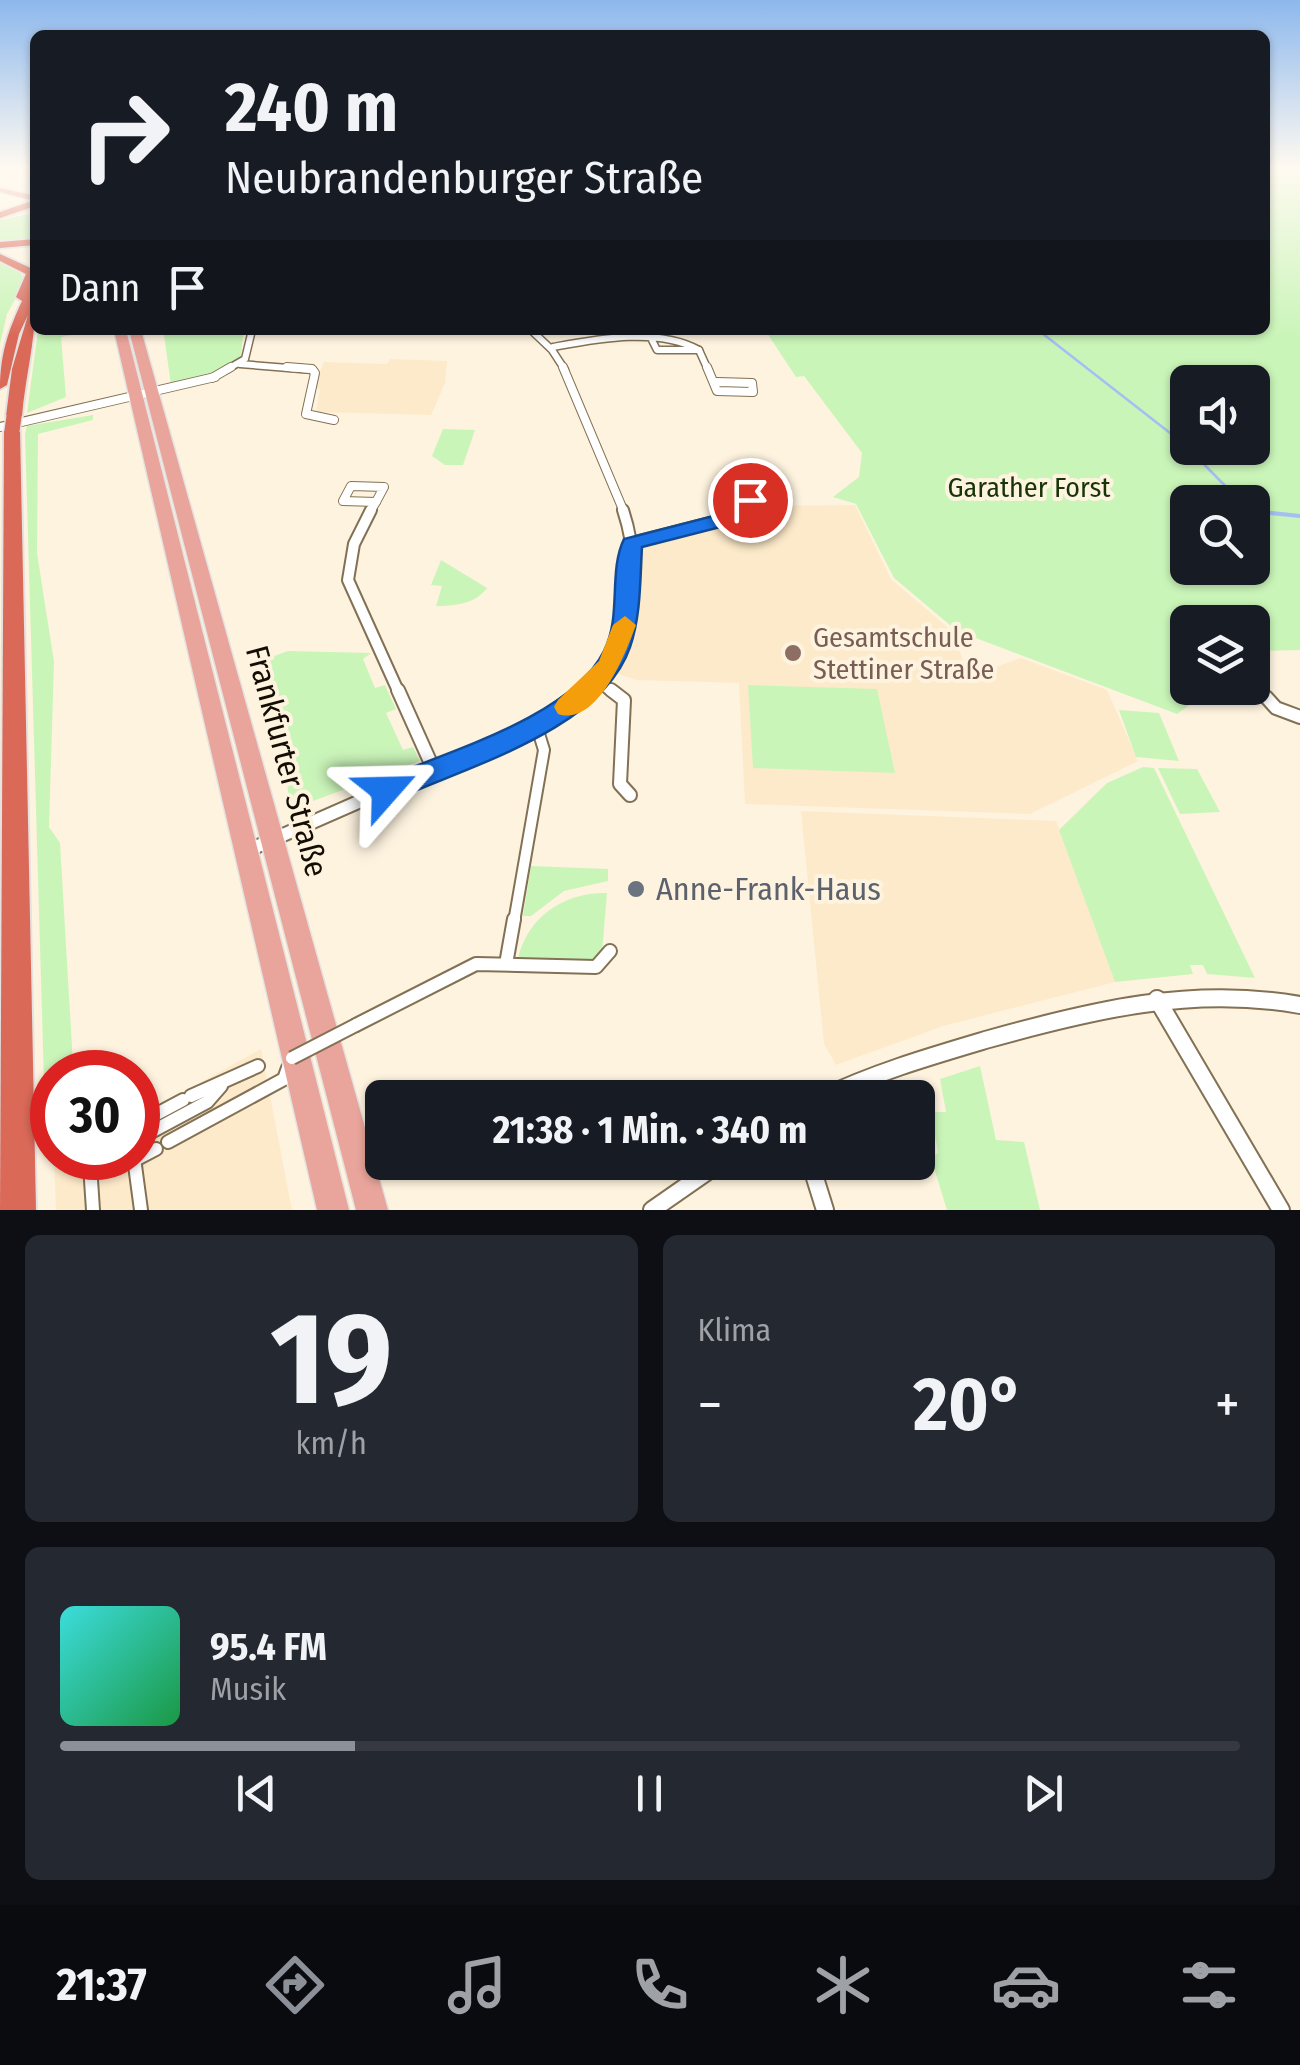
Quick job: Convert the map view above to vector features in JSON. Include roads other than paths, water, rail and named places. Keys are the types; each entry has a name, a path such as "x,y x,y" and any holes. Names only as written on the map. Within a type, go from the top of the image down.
{"highway":[{"path":"0,246 30,243"},
{"path":"0,257 30,272"},
{"path":"29,310 18,305 30,278"},
{"path":"0,385 29,310"},
{"path":"18,1210 9,425 29,310"}],"main road":[{"name":"Frankfurter Straße","path":"122,335 144,394 260,845 372,1210"},
{"name":"Frankfurter Straße","path":"136,335 144,394 260,845 333,1210"}],"street":[{"path":"9,425 215,377 240,364 248,355 251,335"},
{"path":"260,845 536,724 598,681 623,634 631,543 552,346 538,335"},
{"path":"552,346 594,339 652,340 657,350 700,350 717,382 717,391 753,392 752,382 717,382"},
{"path":"240,364 312,369 315,373 306,414 334,420"},
{"path":"631,543 741,515 750,500 749,473 742,473"},
{"path":"377,502 350,554 348,580 434,768"},
{"path":"598,681 624,700 620,784 630,795"},
{"path":"1270,702 1300,717"},
{"path":"506,964 544,750 536,724"},
{"path":"274,1058 292,1058 476,964 596,967 610,951"},
{"path":"863,1080 904,1062 1135,999 1252,996 1300,1005"},
{"path":"1158,999 1281,1210"},
{"path":"160,1146 284,1079 292,1058"},
{"path":"160,1108 221,1086 258,1066"},
{"path":"160,1127 207,1102 221,1086"},
{"path":"207,1102 226,1109"},
{"path":"91,1180 93,1210"},
{"path":"137,1180 141,1210"},
{"path":"652,1210 695,1180"},
{"path":"816,1180 825,1210"}],"waterway":[{"path":"1044,335 1170,433"},
{"path":"1205,465 1224,485"},
{"path":"1270,513 1300,516"}],"place":[{"name":"Gesamtschule Stettiner Straße","path":"793,653"},
{"name":"Anne-Frank-Haus","path":"636,889"}],"park label":[{"name":"Garather Forst","path":"1029,487"}]}
